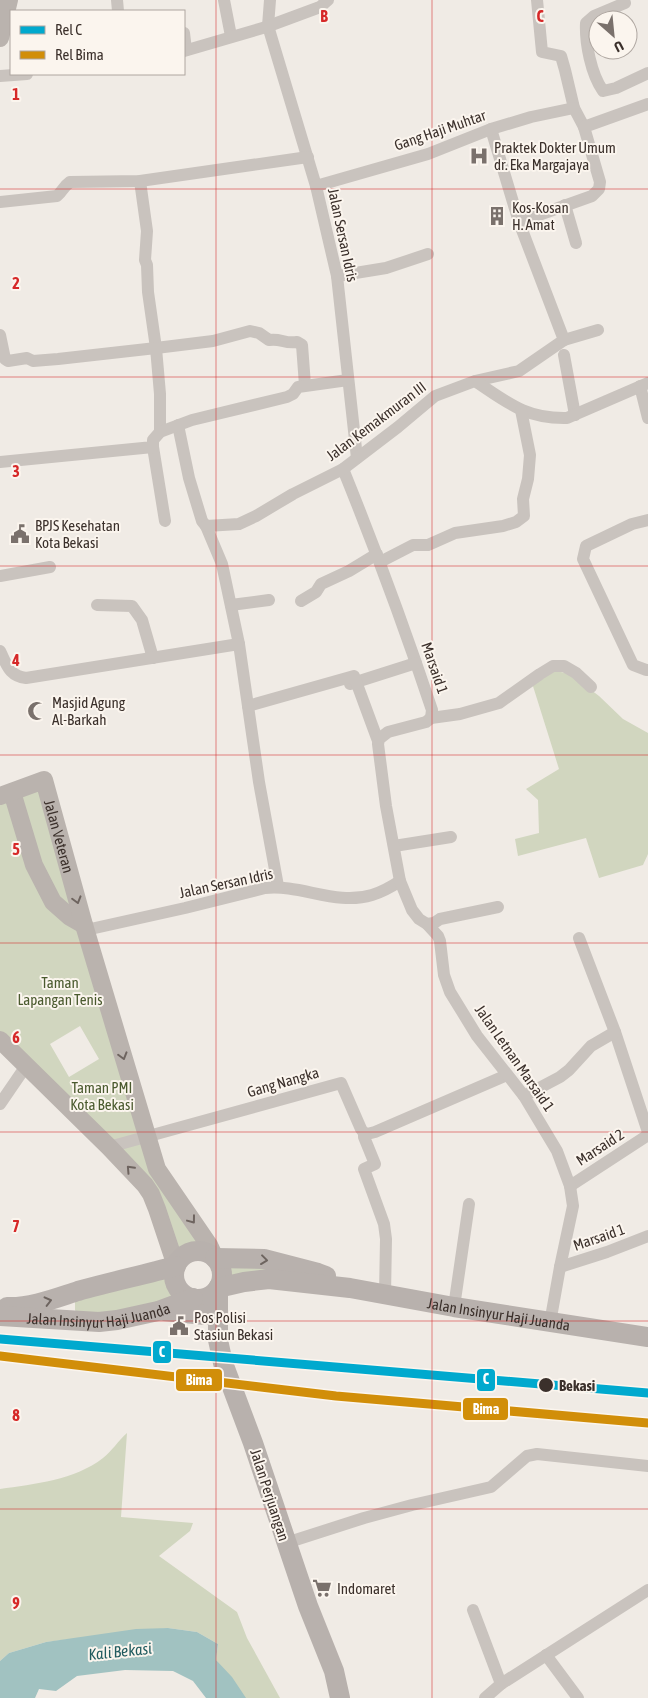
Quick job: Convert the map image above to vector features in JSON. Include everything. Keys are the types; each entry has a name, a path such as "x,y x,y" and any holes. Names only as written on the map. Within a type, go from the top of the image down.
{"main road":[{"path":"198,1304 210,1296 218,1288 221,1281 222,1271 219,1264 215,1258 205,1252 192,1252 181,1258 176,1266 174,1279 178,1289 198,1304 218,1340"},
{"name":"Jalan Insinyur Haji Juanda","path":"215,1258 264,1259 318,1273 350,1288"},
{"name":"Jalan Insinyur Haji Juanda","path":"0,1306 13,1307 47,1301 176,1266"},
{"name":"Jalan Insinyur Haji Juanda","path":"218,1288 269,1279 350,1288 550,1323 648,1337"},
{"name":"Jalan Perjuangan","path":"218,1288 218,1340 224,1368 253,1443 308,1606 334,1671 340,1698"},
{"path":"78,1292 75,1299 75,1310 81,1321"},
{"name":"Jalan Insinyur Haji Juanda","path":"0,1316 98,1322 198,1304"}],"street":[{"path":"224,0 232,36"},
{"path":"268,26 270,0"},
{"path":"185,51 232,36 252,32 320,7 328,0"},
{"path":"519,222 592,196 599,188 600,182 584,127 574,108 561,56 542,52 536,0"},
{"path":"0,38 6,2"},
{"path":"625,3 594,16 586,23 587,50 602,91 616,88 648,73"},
{"name":"Jalan Sersan Idris","path":"268,26 308,157 337,276 357,458"},
{"path":"0,76 14,75"},
{"path":"584,127 648,104"},
{"name":"Gang Haji Muhtar","path":"316,186 428,154 490,129 531,117 574,108"},
{"path":"490,129 519,222 564,340"},
{"path":"0,202 57,196 63,187 70,182 140,182 308,157"},
{"path":"140,182 147,231 145,260 148,265 148,292 156,348 160,394 160,432"},
{"path":"565,205 576,243"},
{"path":"337,276 386,268 428,254"},
{"name":"Jalan Kemakmuran III","path":"206,526 239,524 343,468 398,427 435,396 475,381 519,372 564,340 598,330"},
{"path":"0,336 8,361 27,358 33,361 213,341 250,331 259,333 268,340 276,339 288,343 301,343 305,385"},
{"path":"564,356 575,415"},
{"path":"165,521 153,447 153,440 160,432 212,415 287,397 293,394 298,387 305,385 348,380"},
{"path":"475,381 521,410 538,417 553,418 567,418 644,384 648,418"},
{"path":"300,600 316,592 321,584 378,558 413,545 428,545 454,532 504,526 516,522 524,516 523,499 528,479 530,455 521,410"},
{"path":"178,425 189,478 202,522 206,526 222,564 231,605 239,644 259,782 278,886"},
{"path":"0,462 153,447"},
{"name":"Marsaid 1","path":"343,468 378,558 432,710 431,718 426,722 388,732 378,741"},
{"path":"648,520 632,524 586,546 583,559 633,665 648,670"},
{"path":"0,576 50,567"},
{"path":"231,605 269,600"},
{"path":"97,605 132,606 142,620 153,658"},
{"path":"0,651 13,674 17,677 26,678 239,644"},
{"path":"351,684 416,663"},
{"path":"431,718 460,714 498,703 553,666 564,666 576,673 591,686"},
{"path":"248,706 354,676 351,684 378,741 386,806 400,882"},
{"name":"Jalan Veteran","path":"85,928 53,902 34,865 6,794 44,780 85,928 157,1169 210,1245 215,1258"},
{"path":"394,846 451,836"},
{"name":"Jalan Sersan Idris","path":"85,928 185,908 278,886 339,898 354,899 373,895 400,882"},
{"name":"Jalan Letnan Marsaid 1","path":"400,882 414,915 434,931 440,941 444,975 450,992 476,1036 524,1096 558,1151 570,1186 573,1206 550,1323"},
{"path":"426,924 434,923 440,919 498,907"},
{"path":"579,938 615,1032 648,1134"},
{"path":"524,1096 560,1077 573,1067 592,1046 615,1032"},
{"path":"0,1040 145,1185 157,1209 176,1266"},
{"path":"0,1104 26,1066"},
{"path":"385,1295 386,1255 384,1224 364,1169 376,1164 364,1133 371,1134 507,1075"},
{"name":"Gang Nangka","path":"146,1137 341,1083 364,1133"},
{"name":"Marsaid 2","path":"570,1186 648,1134"},
{"path":"109,1147 146,1137"},
{"path":"157,1209 160,1201 166,1196 177,1199"},
{"path":"454,1307 470,1204"},
{"name":"Marsaid 1","path":"560,1267 648,1236"},
{"path":"286,1543 364,1518 491,1487 527,1456 537,1454 648,1466"},
{"path":"485,1698 501,1684 648,1590"},
{"path":"473,1610 501,1684"},
{"path":"546,1655 578,1698"}],"green space":[{"path":"552,670 570,674 599,696 623,719 648,733 648,854 643,865 599,878 586,838 518,856 515,839 539,833 538,800 526,789 559,769 532,683"},
{"path":"44,780 146,1137 215,1258 318,1273 221,1281 222,1272 220,1266 206,1253 197,1251 189,1253 182,1258 177,1265 175,1273 180,1290 188,1297 81,1321 75,1310 75,1299 175,1266 157,1209 0,1039 0,796","holes":["80,1026 99,1059 69,1077 50,1044"]},
{"path":"127,1433 121,1517 193,1523 190,1531 159,1556 237,1612 247,1638 280,1698 244,1698 216,1660 218,1644 197,1632 168,1628 46,1642 9,1653 0,1661 0,1489 54,1480 80,1471 103,1458"}],"water":[{"name":"Kali Bekasi","path":"168,1628 197,1632 218,1644 216,1660 232,1677 246,1698 206,1698 193,1681 173,1671 125,1670 77,1676 56,1691 39,1689 35,1698 0,1698 0,1661 9,1653 46,1642 136,1629"}],"rail line":[{"name":"C","path":"0,1339 648,1393"},
{"name":"Bima","path":"0,1356 336,1396 648,1423"}],"place":[{"name":"Praktek Dokter Umum dr. Eka Margajaya","path":"479,156"},
{"name":"Kos-Kosan H. Amat","path":"497,216"},
{"name":"BPJS Kesehatan Kota Bekasi","path":"20,534"},
{"name":"Masjid Agung Al-Barkah","path":"37,711"},
{"name":"Pos Polisi Stasiun Bekasi","path":"179,1326"},
{"name":"Bekasi","path":"546,1385"},
{"name":"Indomaret","path":"322,1588"}],"park label":[{"name":"Taman Lapangan Tenis","path":"60,990"},
{"name":"Taman PMI Kota Bekasi","path":"102,1096"}]}
